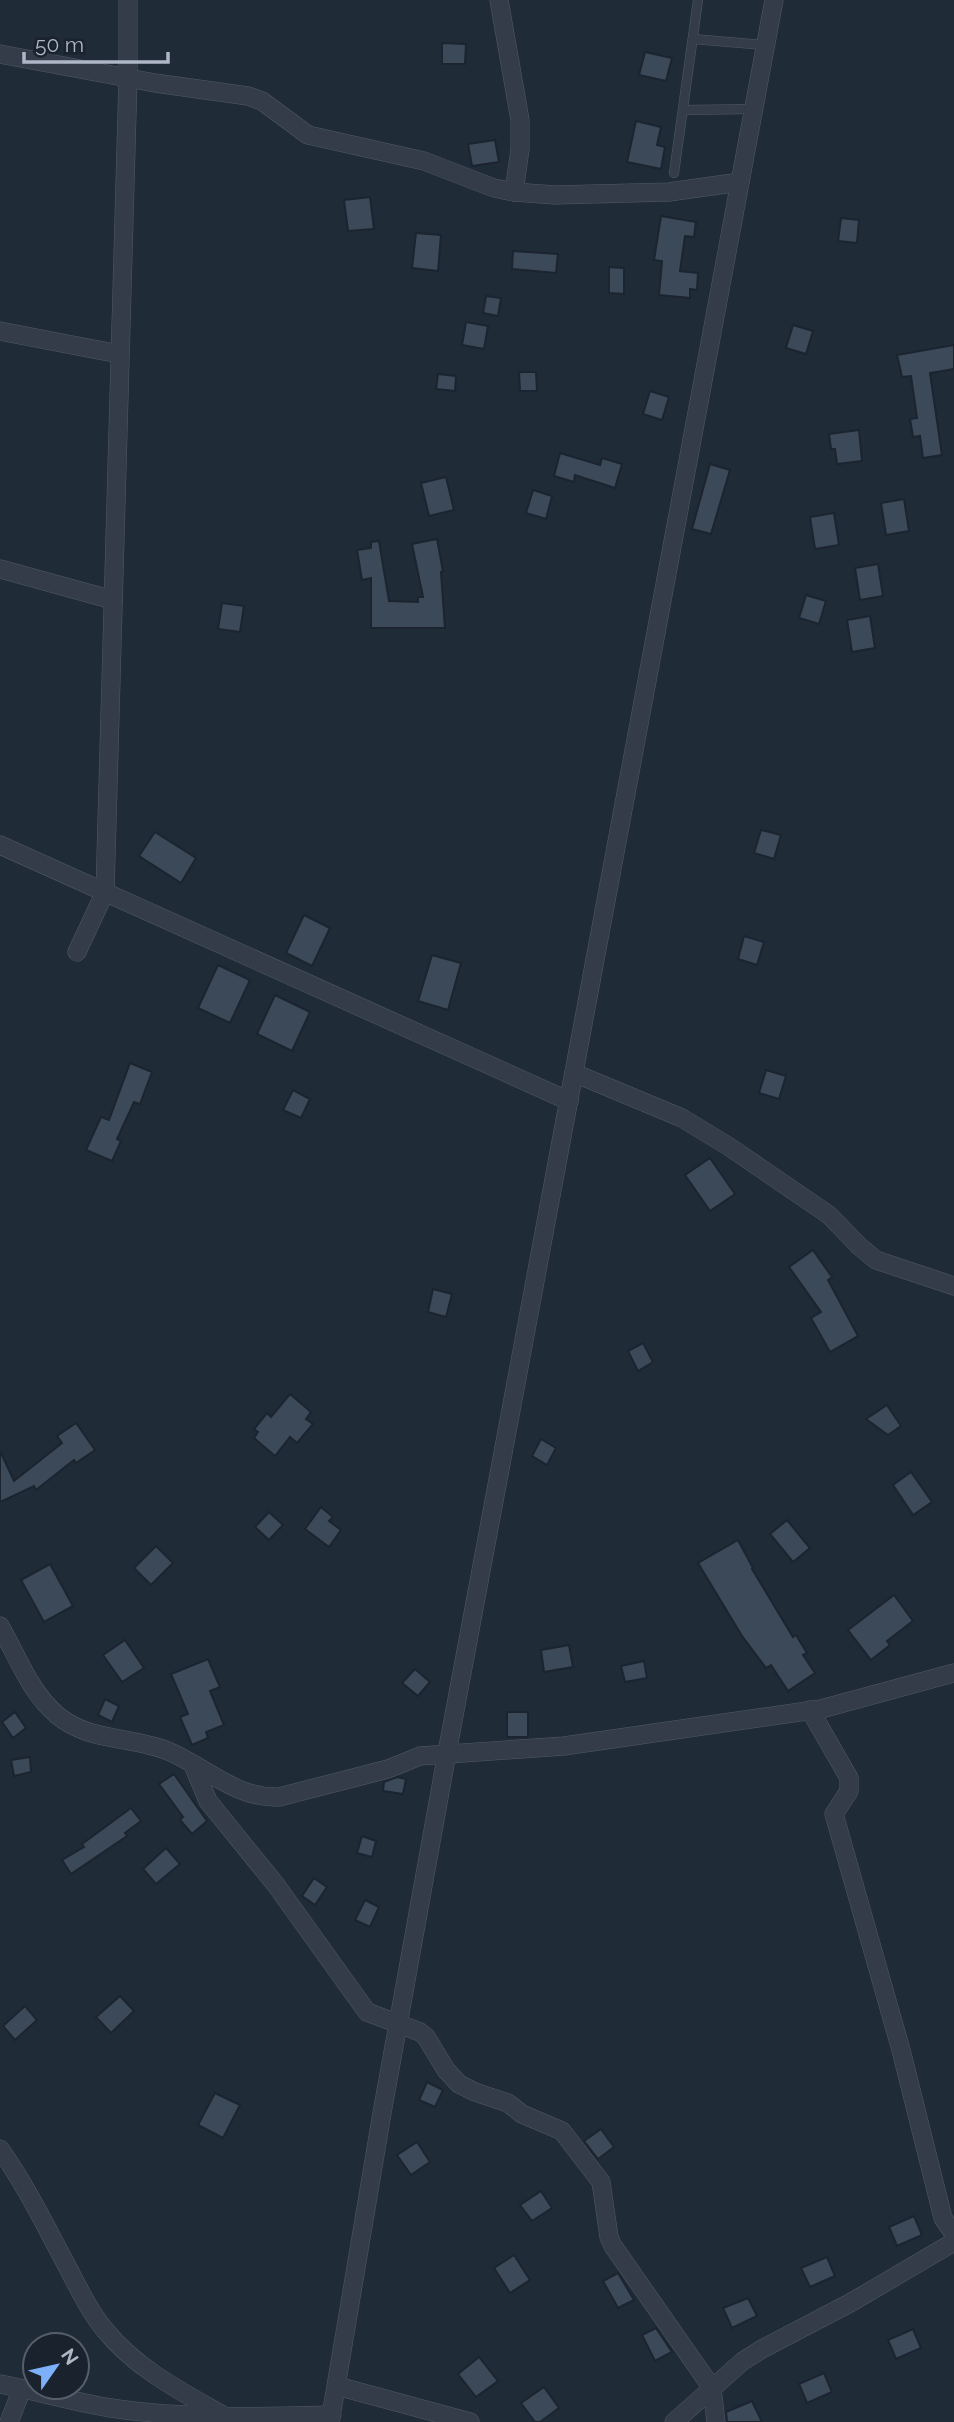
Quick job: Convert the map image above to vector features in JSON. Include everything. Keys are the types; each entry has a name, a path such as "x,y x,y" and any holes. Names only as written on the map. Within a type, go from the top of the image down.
{"street":[{"path":"77,952 105,892 128,0"},
{"path":"499,0 520,120 520,149 514,192"},
{"path":"80,2401 109,2407 226,2417 331,2419 382,2113 447,1753 774,0"},
{"path":"0,54 128,78 248,96 262,101 308,135 424,161 494,188 514,192 555,195 669,192 740,182"},
{"path":"0,331 119,354"},
{"path":"0,569 113,600"},
{"path":"0,845 569,1101"},
{"path":"574,1073 682,1118 728,1146 829,1215 876,1260 954,1286"},
{"path":"0,1626 26,1679 59,1717 82,1730 168,1751 244,1793 262,1798 279,1797 388,1769 420,1756 564,1746 810,1710 954,1673"},
{"path":"810,1710 849,1778 849,1791 834,1814 838,1835 901,2050 943,2218 954,2234"},
{"path":"193,1765 208,1801 276,1885 367,2012 374,2017 420,2032 459,2084 508,2103 522,2113 562,2131 601,2182 609,2237 613,2246 712,2388 716,2422"},
{"path":"0,2149 89,2306 106,2331 131,2356 168,2384 226,2417"},
{"path":"674,2422 743,2361 954,2242"},
{"path":"0,2384 21,2389"},
{"path":"337,2386 470,2422"},
{"path":"9,2422 21,2392"}],"lane":[{"path":"674,173 698,0"},
{"path":"693,39 765,45"},
{"path":"684,110 753,109"}],"building":[{"path":"442,43 466,44 465,64 442,64"},
{"path":"645,52 672,58 666,81 639,75"},
{"path":"636,121 661,127 657,145 665,147 661,169 627,162"},
{"path":"495,140 499,162 472,166 468,144"},
{"path":"370,197 374,229 348,231 344,200"},
{"path":"661,216 696,222 694,237 685,236 680,271 698,273 697,290 690,289 690,298 659,295 662,261 654,260"},
{"path":"841,218 859,220 857,243 838,241"},
{"path":"416,233 441,235 438,271 412,268"},
{"path":"513,251 558,254 556,273 512,269"},
{"path":"609,267 624,268 624,294 609,293"},
{"path":"486,296 501,298 498,316 483,313"},
{"path":"466,322 488,326 484,349 462,345"},
{"path":"793,325 813,331 806,354 786,348"},
{"path":"954,345 954,369 930,373 942,455 923,458 920,436 913,437 910,419 917,418 911,376 902,377 897,355"},
{"path":"519,372 536,372 537,391 520,391"},
{"path":"438,374 456,376 455,391 436,389"},
{"path":"650,391 669,397 662,420 643,414"},
{"path":"859,430 862,461 837,464 829,434"},
{"path":"560,453 600,465 602,458 622,464 615,488 575,475 574,482 554,476"},
{"path":"710,464 730,470 711,534 692,529"},
{"path":"446,477 454,510 429,516 421,483"},
{"path":"533,490 552,496 546,519 526,513"},
{"path":"904,499 909,531 886,535 881,503"},
{"path":"834,513 839,545 815,549 810,517"},
{"path":"437,539 443,571 445,628 371,628 371,578 362,580 357,550 371,548 371,542 379,541 389,601 418,602 418,597 423,597 412,544"},
{"path":"878,564 883,596 860,600 855,568"},
{"path":"806,595 826,601 819,624 799,618"},
{"path":"222,603 244,606 240,632 218,629"},
{"path":"870,616 875,648 852,652 847,620"},
{"path":"761,830 781,835 774,859 754,853"},
{"path":"155,832 196,858 181,883 139,856"},
{"path":"304,915 330,928 312,966 286,953"},
{"path":"744,936 764,942 757,965 738,959"},
{"path":"432,955 461,963 448,1010 418,1001"},
{"path":"218,965 250,980 230,1023 198,1008"},
{"path":"275,995 310,1012 292,1051 257,1034"},
{"path":"130,1063 152,1072 140,1104 134,1102 117,1139 121,1141 112,1161 86,1150 101,1117 109,1120"},
{"path":"766,1070 786,1076 779,1099 759,1093"},
{"path":"293,1090 310,1099 301,1118 283,1110"},
{"path":"710,1158 735,1194 710,1211 685,1175"},
{"path":"813,1250 832,1277 828,1280 858,1336 830,1352 811,1318 821,1312 789,1267"},
{"path":"433,1289 452,1294 446,1317 428,1312"},
{"path":"643,1343 653,1362 638,1371 628,1351"},
{"path":"290,1394 311,1412 306,1419 313,1424 297,1443 290,1437 275,1456 254,1438 258,1432 254,1429 267,1413 271,1417"},
{"path":"887,1405 901,1426 888,1435 866,1419"},
{"path":"76,1423 95,1450 76,1463 74,1460 36,1490 34,1486 0,1502 0,1451 14,1481 62,1443 57,1436"},
{"path":"541,1439 556,1448 547,1465 532,1456"},
{"path":"911,1472 932,1502 913,1515 893,1485"},
{"path":"321,1507 333,1517 329,1521 341,1530 329,1547 305,1529"},
{"path":"269,1512 283,1525 269,1540 255,1527"},
{"path":"787,1520 810,1548 793,1562 770,1534"},
{"path":"738,1540 752,1569 793,1637 796,1635 807,1653 803,1655 815,1673 788,1691 771,1665 766,1668 742,1636 698,1563"},
{"path":"156,1546 173,1563 151,1585 134,1568"},
{"path":"50,1564 73,1606 44,1622 21,1580"},
{"path":"894,1595 913,1621 887,1641 890,1645 871,1660 848,1630"},
{"path":"125,1640 144,1668 122,1682 103,1655"},
{"path":"569,1645 573,1667 544,1672 541,1650"},
{"path":"208,1659 220,1687 210,1691 224,1725 206,1732 208,1738 192,1745 180,1717 188,1714 171,1674"},
{"path":"644,1661 647,1678 625,1682 621,1666"},
{"path":"415,1669 430,1682 418,1696 402,1683"},
{"path":"105,1699 119,1706 112,1722 98,1715"},
{"path":"15,1712 26,1728 13,1738 2,1722"},
{"path":"507,1712 528,1712 528,1737 507,1737"},
{"path":"30,1757 31,1772 14,1776 11,1760"},
{"path":"174,1774 207,1821 192,1834 180,1820 183,1817 159,1784"},
{"path":"397,1777 406,1779 403,1794 383,1791 384,1782"},
{"path":"131,1808 141,1821 125,1833 127,1836 71,1874 62,1860 84,1847 82,1844"},
{"path":"362,1836 376,1841 372,1857 357,1853"},
{"path":"166,1848 180,1864 156,1884 143,1869"},
{"path":"314,1878 327,1887 315,1905 302,1896"},
{"path":"365,1900 379,1907 370,1927 355,1920"},
{"path":"120,1996 134,2011 111,2033 96,2017"},
{"path":"25,2006 37,2020 15,2040 3,2026"},
{"path":"427,2082 443,2090 435,2107 419,2100"},
{"path":"215,2093 240,2105 223,2138 198,2125"},
{"path":"601,2129 614,2147 598,2159 584,2141"},
{"path":"417,2142 430,2162 411,2175 397,2155"},
{"path":"541,2191 552,2208 532,2221 520,2205"},
{"path":"914,2216 922,2235 897,2246 889,2227"},
{"path":"514,2255 530,2280 510,2293 494,2268"},
{"path":"827,2257 835,2276 810,2287 801,2268"},
{"path":"618,2273 634,2300 618,2308 603,2281"},
{"path":"748,2298 757,2316 732,2328 723,2308"},
{"path":"656,2328 672,2352 655,2361 642,2335"},
{"path":"913,2329 921,2348 896,2359 888,2340"},
{"path":"479,2357 498,2381 476,2397 458,2374"},
{"path":"824,2373 832,2392 807,2403 799,2384"},
{"path":"544,2387 559,2408 540,2422 535,2422 521,2403"},
{"path":"752,2401 762,2422 727,2422 726,2412"}]}
